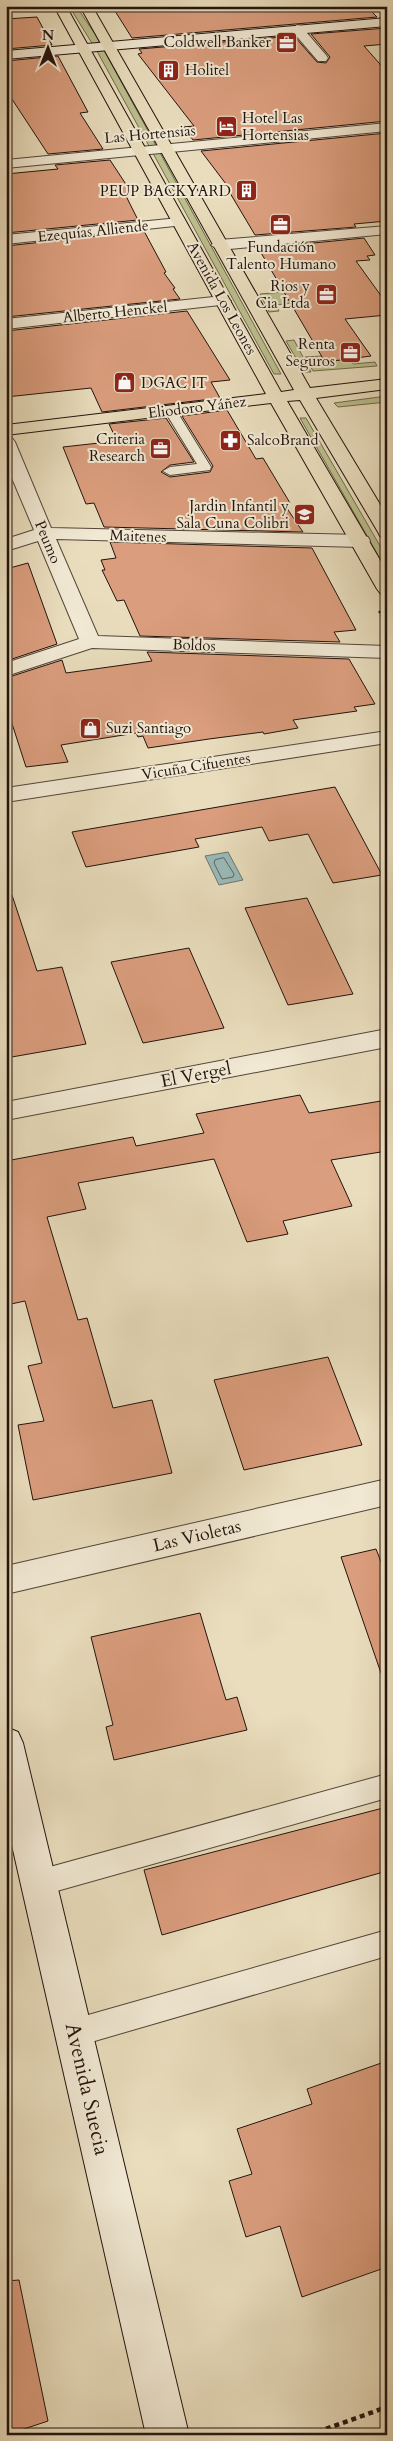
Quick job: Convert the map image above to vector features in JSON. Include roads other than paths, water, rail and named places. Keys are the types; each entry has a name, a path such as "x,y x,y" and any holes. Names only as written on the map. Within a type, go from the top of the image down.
{"main road":[{"name":"Avenida Los Leones","path":"60,6 276,397 387,589"},
{"name":"Avenida Los Leones","path":"86,6 304,394 387,532"},
{"name":"Eliodoro Yáñez","path":"6,430 387,384"}],"street":[{"path":"6,55 387,22"},
{"path":"297,29 322,58"},
{"name":"Las Hortensias","path":"6,164 387,127"},
{"name":"Ezequías Alliende","path":"6,240 179,222"},
{"path":"219,244 387,230"},
{"name":"Alberto Henckel","path":"6,324 223,300"},
{"name":"Peumo","path":"6,442 90,642"},
{"name":"Maitenes","path":"6,545 44,533 361,542"},
{"name":"Boldos","path":"6,670 90,642 387,652"},
{"name":"Vicuña Cifuentes","path":"6,796 387,737"},
{"name":"El Vergel","path":"6,1111 387,1038"},
{"name":"Las Violetas","path":"6,1580 387,1492"},
{"name":"Avenida Suecia","path":"6,1743 168,2435"}],"lane":[{"path":"170,410 205,467 170,471"},
{"path":"39,1883 387,1786"},
{"path":"74,2033 387,1943"}],"water":[{"path":"228,852 243,880 219,885 205,856"}],"place":[{"name":"Coldwell Banker","path":"287,42"},
{"name":"Holitel","path":"169,70"},
{"name":"Hotel Las Hortensias","path":"226,127"},
{"name":"PEUP BACKYARD","path":"247,191"},
{"name":"Fundación Talento Humano","path":"281,224"},
{"name":"Rios y Cia Ltda","path":"326,295"},
{"name":"Renta Seguros","path":"351,353"},
{"name":"DGAC IT","path":"125,383"},
{"name":"SalcoBrand","path":"231,440"},
{"name":"Criteria Research","path":"161,448"},
{"name":"Jardin Infantil y Sala Cuna Colibri","path":"305,515"},
{"name":"Suzi Santiago","path":"90,728"}]}
